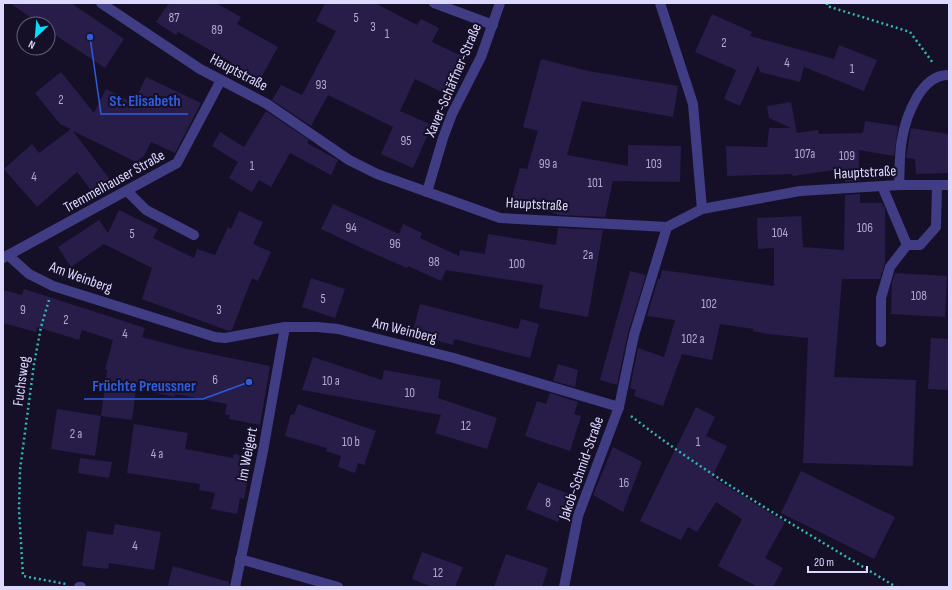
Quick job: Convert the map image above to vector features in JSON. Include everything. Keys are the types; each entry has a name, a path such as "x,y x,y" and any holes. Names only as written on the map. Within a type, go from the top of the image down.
{"street":[{"name":"Hauptstraße","path":"101,3 200,69 267,104 349,160 377,174 500,218 667,226 702,209 800,191 898,185 949,185"},
{"path":"434,3 493,26"},
{"name":"Xaver-Schäffner-Straße","path":"428,192 443,138 452,114 481,57 500,3"},
{"path":"660,3 693,104 702,209"},
{"path":"898,185 902,139 909,112 924,86 945,74"},
{"name":"Tremmelhauser Straße","path":"6,257 177,163 221,80"},
{"path":"907,245 920,245 936,227 937,185"},
{"path":"882,186 907,245"},
{"path":"127,191 146,210 194,235"},
{"path":"619,407 634,335 667,226"},
{"path":"881,342 881,298 890,267 907,245"},
{"name":"Am Weinberg","path":"6,257 29,274 52,286 215,337 225,338 285,327 317,326 338,329 454,358 619,407"},
{"name":"Im Weigert","path":"235,587 263,451 285,327"},
{"name":"Jakob-Schmid-Straße","path":"564,587 578,516 619,407"},
{"path":"240,559 338,587"}],"path":[{"path":"827,3 827,6 910,32 945,74"},
{"name":"Fuchsweg","path":"52,286 41,327 34,364 20,470 19,510 23,576 80,587"},
{"path":"619,407 669,445 739,492 896,587"}],"building":[{"path":"10,3 71,3 124,39 105,68 56,35 56,16 29,16"},
{"path":"169,3 216,3 241,17 237,24 278,47 257,85 228,68 231,62 178,32 176,35 156,22"},
{"path":"325,3 375,3 417,25 421,19 439,28 432,42 466,58 448,95 415,79 400,111 432,125 413,168 381,154 393,127 328,95 311,126 272,100 281,85 302,95 336,31 316,21"},
{"path":"712,14 752,32 750,36 834,59 839,45 877,60 864,91 804,67 800,82 760,72 758,65 740,106 724,99 736,70 695,52"},
{"path":"541,59 588,71 678,86 673,117 582,101 567,155 628,166 628,145 681,146 680,182 613,181 605,217 560,215 511,200 520,168 527,169 538,131 523,127"},
{"path":"61,72 94,113 106,89 134,103 146,77 201,103 175,153 151,142 144,156 136,162 73,131 111,181 94,194 77,172 37,207 4,169 32,144 39,153 71,129 60,124 35,93"},
{"path":"791,102 797,133 818,130 819,134 863,133 865,121 898,126 894,156 859,150 859,181 845,182 846,176 835,176 834,170 793,176 792,174 727,176 726,146 767,147 769,128 791,128 769,118 767,106"},
{"path":"266,111 309,140 307,143 338,160 331,175 290,153 271,187 259,180 252,192 229,178 238,162 212,146 220,132 244,147"},
{"path":"911,128 948,134 949,173 916,174 915,159 906,158"},
{"path":"860,194 860,203 882,203 885,209 885,263 880,279 842,279 834,377 916,380 913,466 803,463 808,338 768,334 753,331 754,329 720,324 712,360 682,354 663,406 634,396 636,390 630,388 638,348 664,357 675,320 647,316 662,270 774,286 774,248 758,249 757,218 801,216 803,247 844,250 845,195"},
{"path":"333,204 399,234 403,224 422,233 420,238 459,256 460,250 485,254 488,234 556,245 558,228 603,230 588,317 539,308 543,285 446,270 441,281 408,266 407,268 368,251 321,229"},
{"path":"119,210 158,229 153,238 194,258 197,249 215,255 228,227 231,229 239,211 263,222 253,244 271,252 258,281 252,278 232,330 229,331 142,299 152,268 104,244 71,267 58,247 99,220 108,233"},
{"path":"630,271 646,275 628,333 617,385 600,380"},
{"path":"895,273 947,276 945,317 891,314 892,282"},
{"path":"311,278 345,289 335,318 302,307"},
{"path":"24,289 145,328 142,337 187,349 270,366 260,425 229,419 230,415 225,414 227,404 175,394 174,397 136,388 132,420 101,416 107,370 105,369 113,340 82,330 79,340 37,327 36,332 3,323 3,290 22,295"},
{"path":"420,304 518,329 521,319 539,324 530,358 454,339 453,345 412,334"},
{"path":"931,338 949,339 949,390 928,389"},
{"path":"313,357 382,380 384,370 441,380 438,398 497,418 487,449 435,433 441,415 302,390"},
{"path":"558,364 578,370 575,387 553,381"},
{"path":"550,393 578,402 574,414 581,416 570,451 525,436 537,401 546,404"},
{"path":"298,404 376,431 364,465 358,463 355,473 338,467 341,456 326,451 327,448 285,436 291,414 294,415"},
{"path":"696,407 715,417 706,436 727,446 712,477 785,522 765,558 783,568 773,587 758,587 718,566 742,519 716,502 697,532 688,527 681,540 640,521"},
{"path":"57,409 101,416 95,456 51,449"},
{"path":"134,424 188,433 185,449 233,458 234,454 252,458 244,499 240,498 237,514 211,509 215,493 199,490 200,484 127,473"},
{"path":"613,447 642,462 623,512 593,495"},
{"path":"80,458 112,462 109,478 78,473"},
{"path":"801,471 895,517 874,559 781,513"},
{"path":"538,482 569,494 558,522 526,509"},
{"path":"115,524 161,532 154,570 109,563 108,569 82,566 87,531 113,535"},
{"path":"422,552 463,567 455,587 432,587 412,579"},
{"path":"506,554 548,568 542,587 494,587"},
{"path":"173,566 229,582 229,587 177,587 168,585"}],"place":[{"name":"St. Elisabeth","path":"90,37"},
{"name":"Früchte Preussner","path":"249,382"}]}
